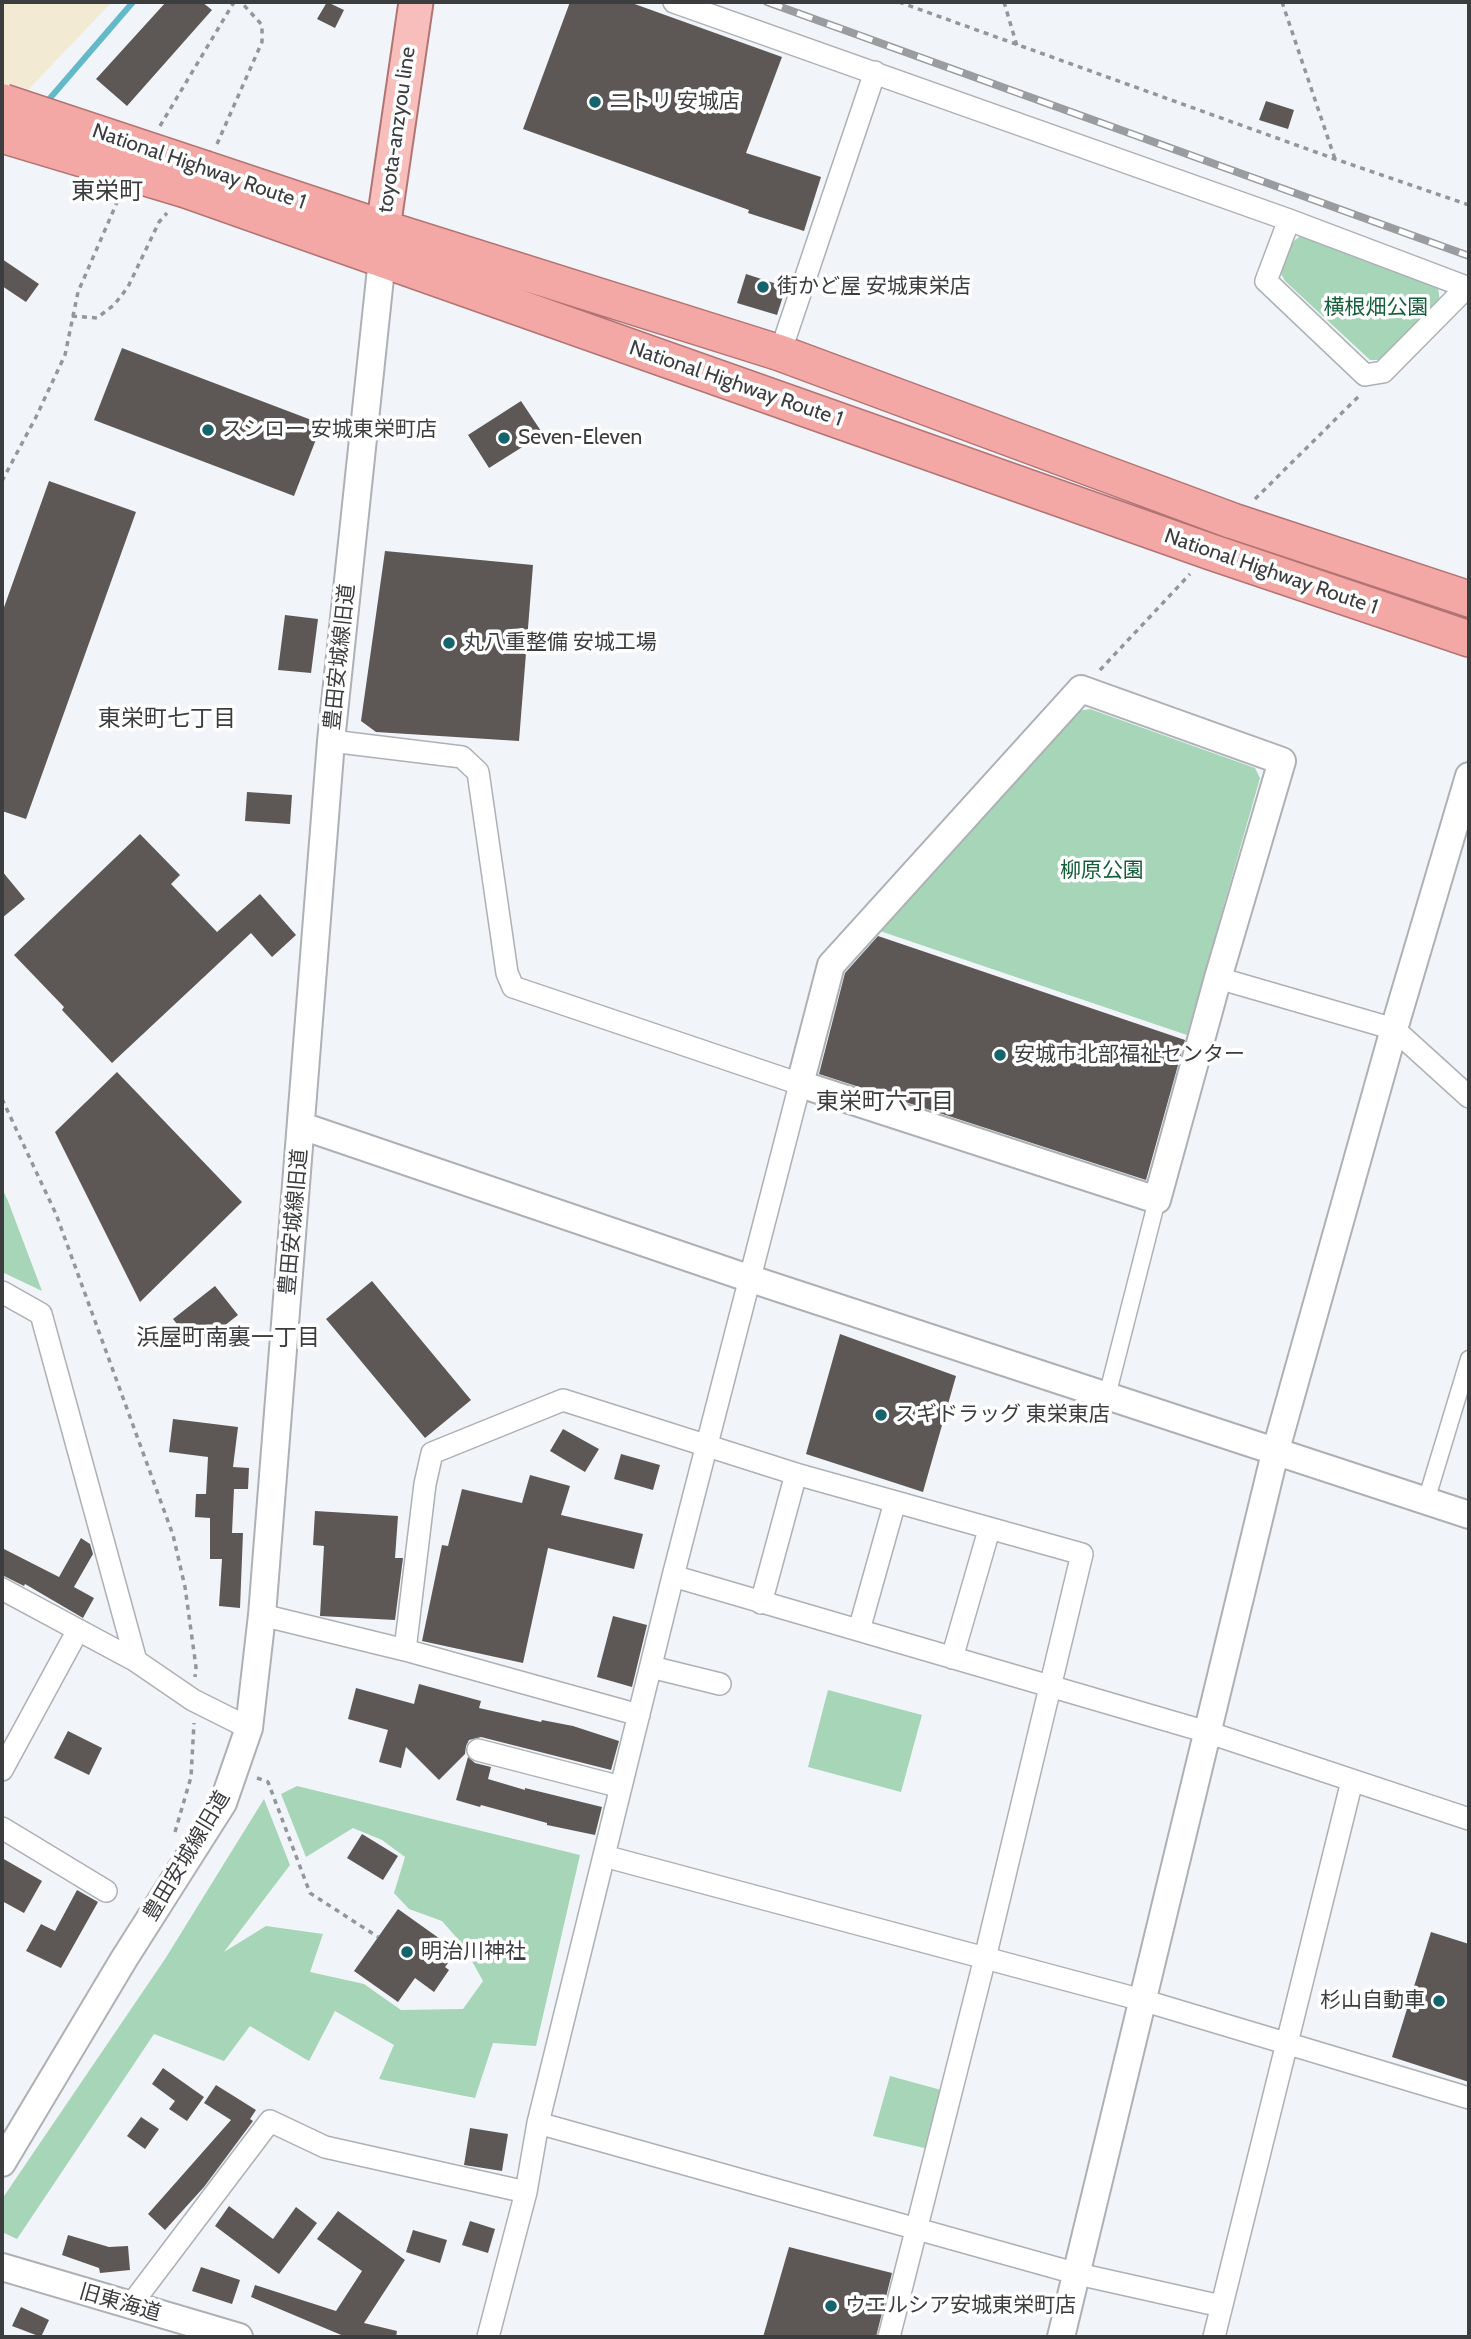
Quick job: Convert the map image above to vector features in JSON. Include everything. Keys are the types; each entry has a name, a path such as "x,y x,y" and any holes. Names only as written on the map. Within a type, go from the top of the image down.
{"highway":[{"name":"National Highway Route 1","path":"3,113 383,244 1211,552 1469,639"},
{"name":"National Highway Route 1","path":"383,244 780,353 1233,521 1469,599"}],"main road":[{"name":"toyota-anzyou line","path":"383,244 416,2"}],"street":[{"path":"674,2 1289,220 1468,288 1382,372 1365,375 1266,281 1289,220"},
{"path":"780,353 874,72"},
{"name":"豊田安城線旧道","path":"6,2148 223,1803 249,1728 262,1615 331,741 383,244"},
{"path":"488,2337 526,2192 538,2123 673,1576 831,965 1081,689 1282,761 1218,978 1107,1396"},
{"path":"331,741 462,757 478,772 507,974 513,986 800,1084 1157,1200"},
{"path":"1061,2337 1275,1453 1394,1029 1464,813 1469,776"},
{"path":"1218,978 1394,1029 1469,1097"},
{"path":"302,1126 748,1278 1469,1515"},
{"path":"2,1292 41,1314 136,1661"},
{"path":"1426,1501 1469,1359"},
{"path":"405,1650 425,1485 432,1453 563,1399 796,1474 1082,1554 985,1958 889,2337"},
{"path":"761,1603 796,1474"},
{"path":"859,1630 895,1502"},
{"path":"952,1658 989,1530"},
{"path":"673,1576 1207,1732 1469,1819"},
{"path":"2,1589 136,1661 193,1700 249,1728"},
{"path":"262,1615 405,1650 639,1715"},
{"path":"2,1770 78,1630"},
{"path":"651,1667 720,1684"},
{"path":"478,1750 621,1787"},
{"path":"1214,2337 1352,1781"},
{"path":"2,1828 106,1891"},
{"path":"604,1856 1142,2000 1469,2098"},
{"path":"130,2306 270,2121 325,2147 526,2192"},
{"path":"538,2123 1078,2274 1221,2306"},
{"name":"旧東海道","path":"2,2267 239,2337"}],"path":[{"path":"154,137 234,2"},
{"path":"72,316 97,318 114,304 128,287 159,222 196,179 262,42 262,25 242,2"},
{"path":"899,2 1469,205"},
{"path":"1004,2 1017,46"},
{"path":"1282,2 1335,159"},
{"path":"2,481 37,417 65,355 78,292 122,191"},
{"path":"1233,521 1382,372"},
{"path":"1081,689 1211,552"},
{"path":"235,1771 268,1782 310,1893 378,1937"}],"shaded area":[{"path":"2,2 112,2 27,91 2,84"}],"green space":[{"name":"横根畑公園","path":"1302,235 1438,287 1440,303 1384,360 1370,360 1285,281 1281,274 1291,243"},
{"name":"柳原公園","path":"1090,709 1255,768 1260,778 1187,1035 877,930 1078,711"},
{"path":"2,1188 8,1201 42,1291 2,1272"},
{"path":"828,1690 922,1715 901,1792 808,1767"},
{"path":"297,1786 580,1855 536,2046 493,2043 475,2098 379,2079 394,2045 335,2011 309,2061 250,2026 224,2061 154,2034 17,2239 2,2232 2,2199 165,1959 264,1799 290,1865 224,1952 266,1926 323,1934 310,1972 364,1984 401,2010 463,2009 483,1981 463,1945 442,1921 409,1909 394,1893 405,1857 382,1840 353,1828 306,1857 281,1794"},
{"path":"890,2076 952,2093 937,2151 873,2136"}],"building":[{"path":"166,2 202,2 212,10 127,106 96,79"},
{"path":"327,2 344,10 335,28 317,19"},
{"path":"570,2 629,2 782,57 746,153 821,177 804,231 748,213 749,210 523,129"},
{"path":"1266,101 1294,110 1288,129 1259,120"},
{"path":"2,259 39,284 26,302 2,286"},
{"path":"746,274 786,287 777,315 737,303"},
{"path":"122,348 322,424 294,496 94,420"},
{"path":"521,401 543,434 489,468 468,435"},
{"path":"49,481 136,512 26,819 2,811 2,613"},
{"name":"丸八重整備 安城工場","path":"385,551 533,565 519,741 376,732 361,721"},
{"path":"285,615 318,619 311,673 278,670"},
{"path":"247,792 292,795 290,824 245,821"},
{"path":"140,834 180,875 171,884 217,932 260,894 296,935 272,957 251,933 112,1063 14,955"},
{"path":"2,871 25,899 2,918"},
{"name":"安城市北部福祉センター","path":"878,936 1185,1040 1146,1180 819,1074 845,973"},
{"path":"117,1072 242,1202 140,1302 55,1132"},
{"path":"372,1281 471,1400 425,1438 326,1319"},
{"path":"215,1286 238,1315 196,1348 173,1319"},
{"name":"スギドラッグ 東栄東店","path":"840,1334 956,1376 923,1492 806,1454"},
{"path":"173,1419 238,1427 233,1467 249,1468 248,1489 234,1489 232,1533 243,1533 240,1608 219,1606 222,1559 210,1559 210,1518 195,1517 196,1494 206,1494 208,1457 169,1452"},
{"path":"563,1429 599,1449 585,1472 550,1451"},
{"path":"621,1454 660,1465 653,1490 614,1479"},
{"path":"530,1475 570,1486 561,1515 643,1534 634,1569 548,1548 523,1663 422,1641 442,1545 448,1546 462,1489 522,1503"},
{"path":"315,1511 398,1516 395,1558 403,1558 395,1620 320,1616 324,1546 313,1545"},
{"path":"81,1538 90,1544 93,1554 74,1587 94,1598 83,1618 25,1584 24,1586 2,1575 2,1548 59,1577"},
{"path":"613,1616 647,1625 632,1687 597,1677"},
{"path":"419,1684 481,1701 479,1708 573,1726 619,1741 611,1770 481,1737 469,1740 465,1754 439,1780 406,1747 401,1768 379,1762 388,1730 348,1719 356,1688 414,1704"},
{"path":"68,1731 102,1748 89,1775 54,1758"},
{"path":"468,1757 475,1763 491,1767 488,1779 602,1807 595,1835 456,1800"},
{"path":"362,1834 398,1856 383,1880 347,1858"},
{"path":"2,1858 42,1881 24,1913 2,1901"},
{"path":"77,1890 98,1902 61,1968 26,1951 41,1924 55,1931"},
{"name":"明治川神社","path":"398,1909 450,1946 442,1958 448,1963 445,1967 449,1970 434,1992 415,1978 398,2002 354,1971"},
{"name":"杉山自動車","path":"1431,1932 1469,1944 1469,2082 1392,2057"},
{"path":"163,2068 204,2097 187,2121 169,2109 175,2101 152,2084"},
{"path":"216,2085 256,2110 250,2119 253,2121 204,2187 165,2230 148,2214 231,2120 204,2103"},
{"path":"141,2117 159,2129 145,2149 127,2136"},
{"path":"470,2128 508,2134 502,2171 464,2165"},
{"path":"229,2206 273,2239 296,2207 317,2223 279,2274 215,2226"},
{"path":"338,2211 405,2260 364,2323 397,2331 396,2337 346,2337 251,2297 255,2285 336,2311 362,2271 317,2239"},
{"path":"470,2221 495,2229 488,2253 462,2245"},
{"path":"413,2230 447,2240 440,2263 406,2252"},
{"path":"68,2235 109,2247 128,2246 130,2270 100,2273 99,2268 62,2255"},
{"name":"ウエルシア安城東栄町店","path":"789,2247 892,2273 876,2337 763,2337"},
{"path":"201,2267 240,2280 232,2304 192,2291"},
{"path":"21,2307 49,2320 41,2337 12,2326"}],"waterway":[{"path":"45,104 133,2"}],"railway":[{"path":"767,2 1469,256"}],"place":[{"name":"ニトリ 安城店","path":"595,102"},
{"name":"街かど屋 安城東栄店","path":"763,287"},
{"name":"スシロー 安城東栄町店","path":"208,430"},
{"name":"Seven-Eleven","path":"504,438"},
{"name":"丸八重整備 安城工場","path":"449,643"},
{"name":"安城市北部福祉センター","path":"1000,1055"},
{"name":"スギドラッグ 東栄東店","path":"881,1415"},
{"name":"明治川神社","path":"407,1952"},
{"name":"杉山自動車","path":"1439,2001"},
{"name":"ウエルシア安城東栄町店","path":"831,2306"}],"district":[{"name":"東栄町","path":"107,192"},
{"name":"東栄町七丁目","path":"167,719"},
{"name":"東栄町六丁目","path":"885,1102"},
{"name":"浜屋町南裏一丁目","path":"228,1338"}]}
